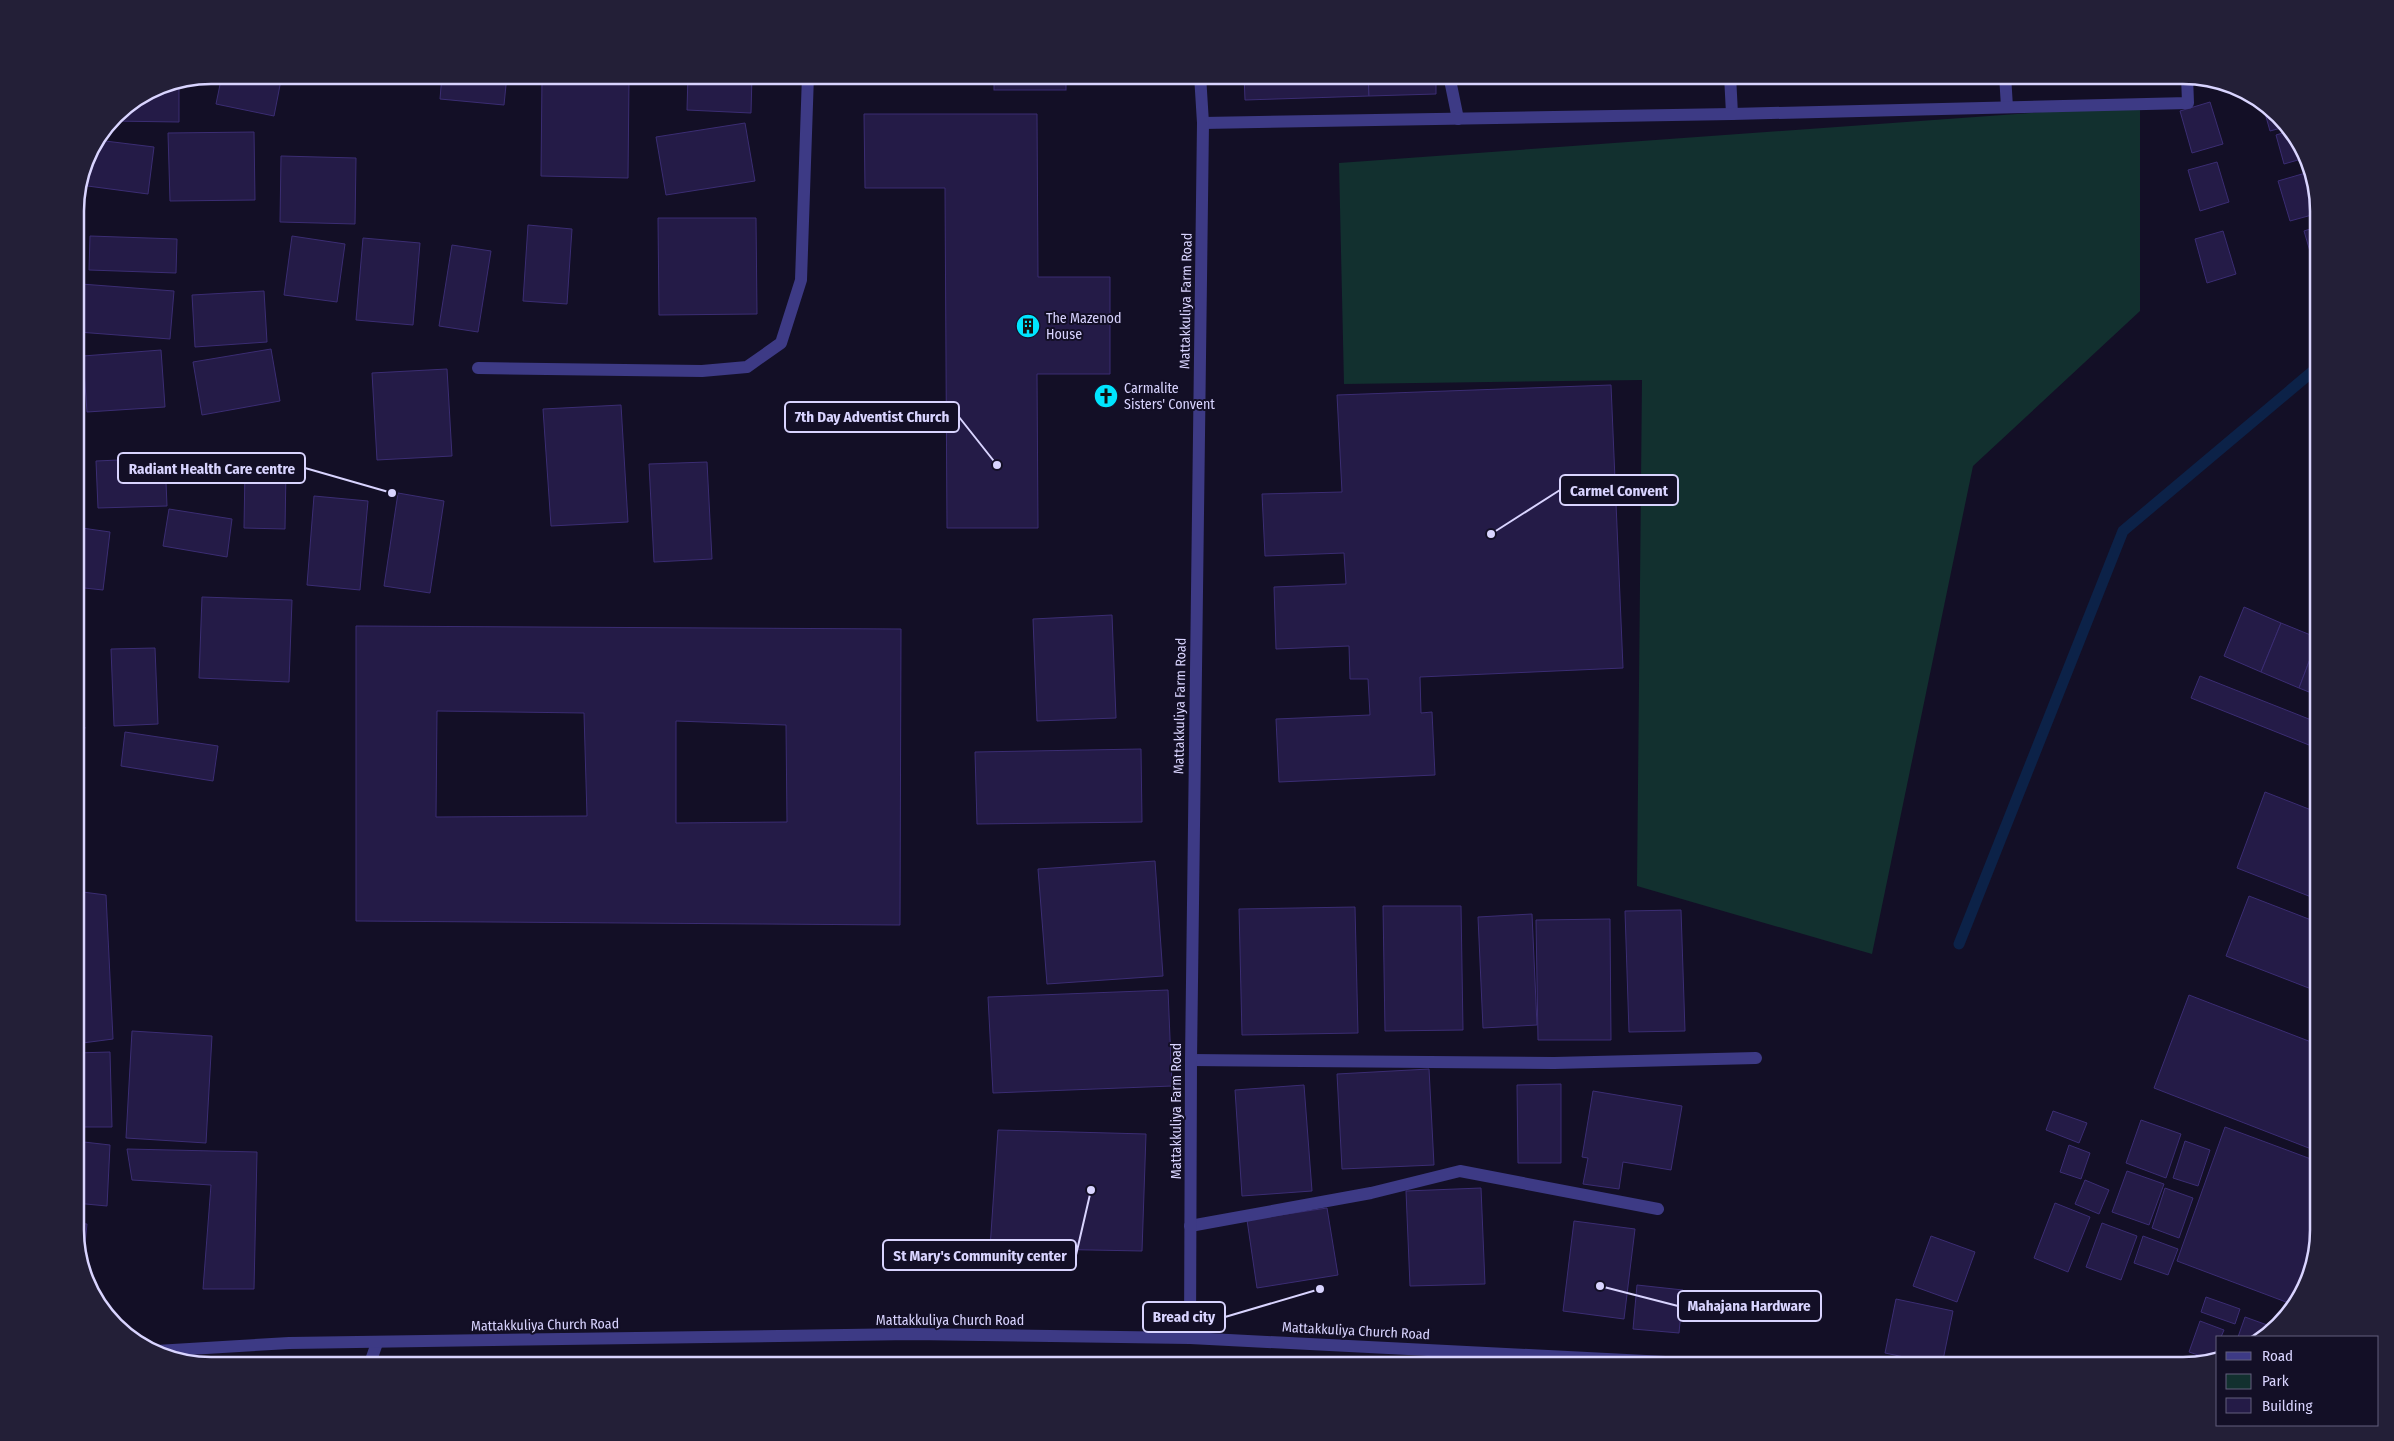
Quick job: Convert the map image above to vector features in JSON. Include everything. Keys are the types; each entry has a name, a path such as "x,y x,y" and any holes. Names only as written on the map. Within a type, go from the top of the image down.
{"street":[{"path":"478,368 702,371 746,366 781,343 802,280 808,84"},
{"name":"Mattakkuliya Farm Road","path":"1190,1338 1191,1060 1203,123 1201,84"},
{"path":"1451,84 1458,119"},
{"path":"1730,84 1732,114"},
{"path":"2006,84 2007,107"},
{"path":"1203,123 1732,114 2188,103 2187,84"},
{"path":"1191,1060 1554,1063 1756,1058"},
{"path":"1190,1226 1371,1193 1460,1172 1658,1209"},
{"name":"Mattakkuliya Church Road","path":"169,1350 289,1343 912,1334 1190,1338 1566,1357"},
{"path":"372,1357 377,1343"}],"green space":[{"path":"2140,105 2140,311 1973,466 1872,954 1637,886 1642,380 1344,384 1339,163"}],"building":[{"path":"220,84 280,84 274,116 216,104"},
{"path":"441,84 506,84 504,105 440,99"},
{"path":"542,84 629,84 628,178 541,176"},
{"path":"688,84 752,84 751,113 687,110"},
{"path":"994,84 1066,84 1066,90 994,90"},
{"path":"1244,84 1368,84 1369,96 1245,100"},
{"path":"1368,84 1436,84 1436,94 1369,96"},
{"path":"179,88 179,122 121,121 147,101"},
{"path":"2210,102 2223,144 2192,153 2180,111"},
{"name":"The Mazenod House","path":"864,114 1037,114 1038,277 1110,277 1110,374 1037,374 1038,528 947,528 945,188 865,188"},
{"path":"2265,115 2280,128 2270,131"},
{"path":"745,123 755,181 666,195 656,137"},
{"path":"254,132 255,200 170,201 168,133"},
{"path":"2283,133 2299,160 2284,164 2276,135"},
{"path":"105,141 154,147 148,194 87,186 97,155"},
{"path":"281,156 356,158 355,224 280,222"},
{"path":"2217,162 2229,202 2200,211 2188,170"},
{"path":"2304,173 2308,186 2310,215 2290,221 2278,181"},
{"path":"658,218 756,218 757,314 659,315"},
{"path":"528,225 572,229 567,304 523,301"},
{"path":"2310,229 2310,251 2304,231"},
{"path":"2223,231 2236,274 2207,283 2195,239"},
{"path":"90,236 177,239 176,273 89,270"},
{"path":"292,236 345,244 337,302 284,295"},
{"path":"363,238 420,243 413,325 356,320"},
{"path":"452,245 491,251 478,332 439,326"},
{"path":"84,284 174,291 170,339 84,332"},
{"path":"264,291 267,342 195,347 192,295"},
{"path":"271,349 280,401 202,415 193,362"},
{"path":"161,350 165,407 87,412 84,356"},
{"path":"447,369 452,456 377,460 372,373"},
{"path":"1611,385 1623,668 1420,677 1421,713 1432,712 1435,775 1279,782 1276,719 1370,715 1368,679 1350,679 1349,646 1276,649 1274,587 1346,584 1344,553 1265,556 1262,494 1342,492 1337,395"},
{"path":"621,405 628,522 551,526 543,409"},
{"path":"165,458 167,506 98,508 96,461"},
{"path":"707,462 712,559 654,562 649,464"},
{"path":"245,469 286,470 285,529 244,528"},
{"path":"398,493 444,501 430,593 384,586"},
{"path":"314,496 368,501 360,590 307,585"},
{"path":"169,509 232,519 227,557 163,546"},
{"path":"84,528 110,532 103,590 84,588"},
{"path":"202,597 292,600 289,682 199,678"},
{"path":"2244,607 2281,623 2261,672 2224,656"},
{"path":"1112,615 1116,718 1037,721 1033,619"},
{"path":"2281,623 2310,635 2310,659 2299,688 2261,672"},
{"path":"356,626 901,629 900,925 356,921","holes":["437,711 584,713 587,816 436,817","676,721 786,725 787,822 676,823"]},
{"path":"155,648 158,724 114,726 111,649"},
{"path":"2310,659 2310,692 2299,688"},
{"path":"2200,676 2310,719 2310,745 2191,698"},
{"path":"125,732 218,746 213,781 121,766"},
{"path":"1141,749 1142,822 977,824 975,752"},
{"path":"2265,792 2310,810 2310,896 2237,868"},
{"path":"1155,861 1163,976 1047,984 1038,869"},
{"path":"84,892 106,895 113,1039 84,1043"},
{"path":"2249,896 2310,920 2310,989 2226,956"},
{"path":"1383,906 1461,906 1463,1030 1385,1031"},
{"path":"1355,907 1358,1033 1242,1035 1239,909"},
{"path":"1681,910 1685,1031 1629,1032 1625,911"},
{"path":"1532,914 1537,1025 1483,1028 1478,917"},
{"path":"1610,919 1611,1040 1538,1040 1536,920"},
{"path":"1168,990 1172,1086 993,1093 988,997"},
{"path":"2189,995 2310,1042 2310,1149 2154,1088"},
{"path":"132,1031 212,1036 206,1143 126,1138"},
{"path":"110,1052 112,1127 84,1127 84,1053"},
{"path":"1429,1069 1434,1165 1342,1169 1337,1074"},
{"path":"1561,1084 1561,1163 1518,1163 1517,1085"},
{"path":"1304,1085 1312,1191 1242,1196 1235,1090"},
{"path":"1593,1091 1682,1106 1671,1170 1623,1162 1619,1189 1583,1184 1588,1158 1582,1157"},
{"path":"2053,1111 2087,1123 2079,1143 2046,1130"},
{"path":"2141,1120 2181,1134 2166,1178 2126,1163"},
{"path":"2225,1127 2310,1159 2309,1247 2301,1279 2287,1302 2177,1261"},
{"path":"998,1130 1146,1134 1142,1251 990,1248"},
{"path":"2185,1141 2210,1150 2198,1186 2173,1178"},
{"path":"84,1142 110,1145 107,1206 84,1204"},
{"path":"2069,1145 2090,1153 2081,1179 2060,1172"},
{"path":"127,1149 257,1152 254,1289 203,1289 211,1185 132,1180"},
{"path":"2127,1171 2164,1184 2149,1225 2112,1212"},
{"path":"2085,1180 2109,1190 2099,1214 2075,1204"},
{"path":"1481,1188 1485,1284 1410,1286 1406,1191"},
{"path":"2165,1188 2193,1198 2179,1238 2152,1228"},
{"path":"2055,1203 2090,1217 2068,1272 2034,1258"},
{"path":"1327,1208 1338,1275 1257,1288 1247,1220"},
{"path":"1574,1221 1635,1229 1624,1319 1563,1311"},
{"path":"2102,1223 2137,1236 2121,1280 2086,1267"},
{"path":"84,1224 87,1224 85,1245"},
{"path":"1931,1236 1975,1252 1957,1302 1913,1286"},
{"path":"2143,1236 2178,1249 2168,1275 2134,1263"},
{"path":"1637,1285 1683,1290 1679,1333 1633,1329"},
{"path":"2206,1297 2240,1309 2235,1324 2201,1312"},
{"path":"1896,1299 1953,1311 1944,1357 1904,1357 1885,1353"},
{"path":"2245,1317 2267,1325 2253,1336 2238,1336"},
{"path":"2200,1321 2224,1330 2221,1336 2216,1336 2216,1353 2201,1356 2189,1352"}],"waterway":[{"path":"1959,944 2123,531 2310,374"}],"place":[{"name":"The Mazenod House","path":"1028,326"},
{"name":"Carmalite Sisters' Convent","path":"1106,396"},
{"name":"7th Day Adventist Church","path":"997,465"},
{"name":"Radiant Health Care centre","path":"392,493"},
{"name":"Carmel Convent","path":"1491,534"},
{"name":"St Mary's Community center","path":"1091,1190"},
{"name":"Mahajana Hardware","path":"1600,1286"},
{"name":"Bread city","path":"1320,1289"}]}
